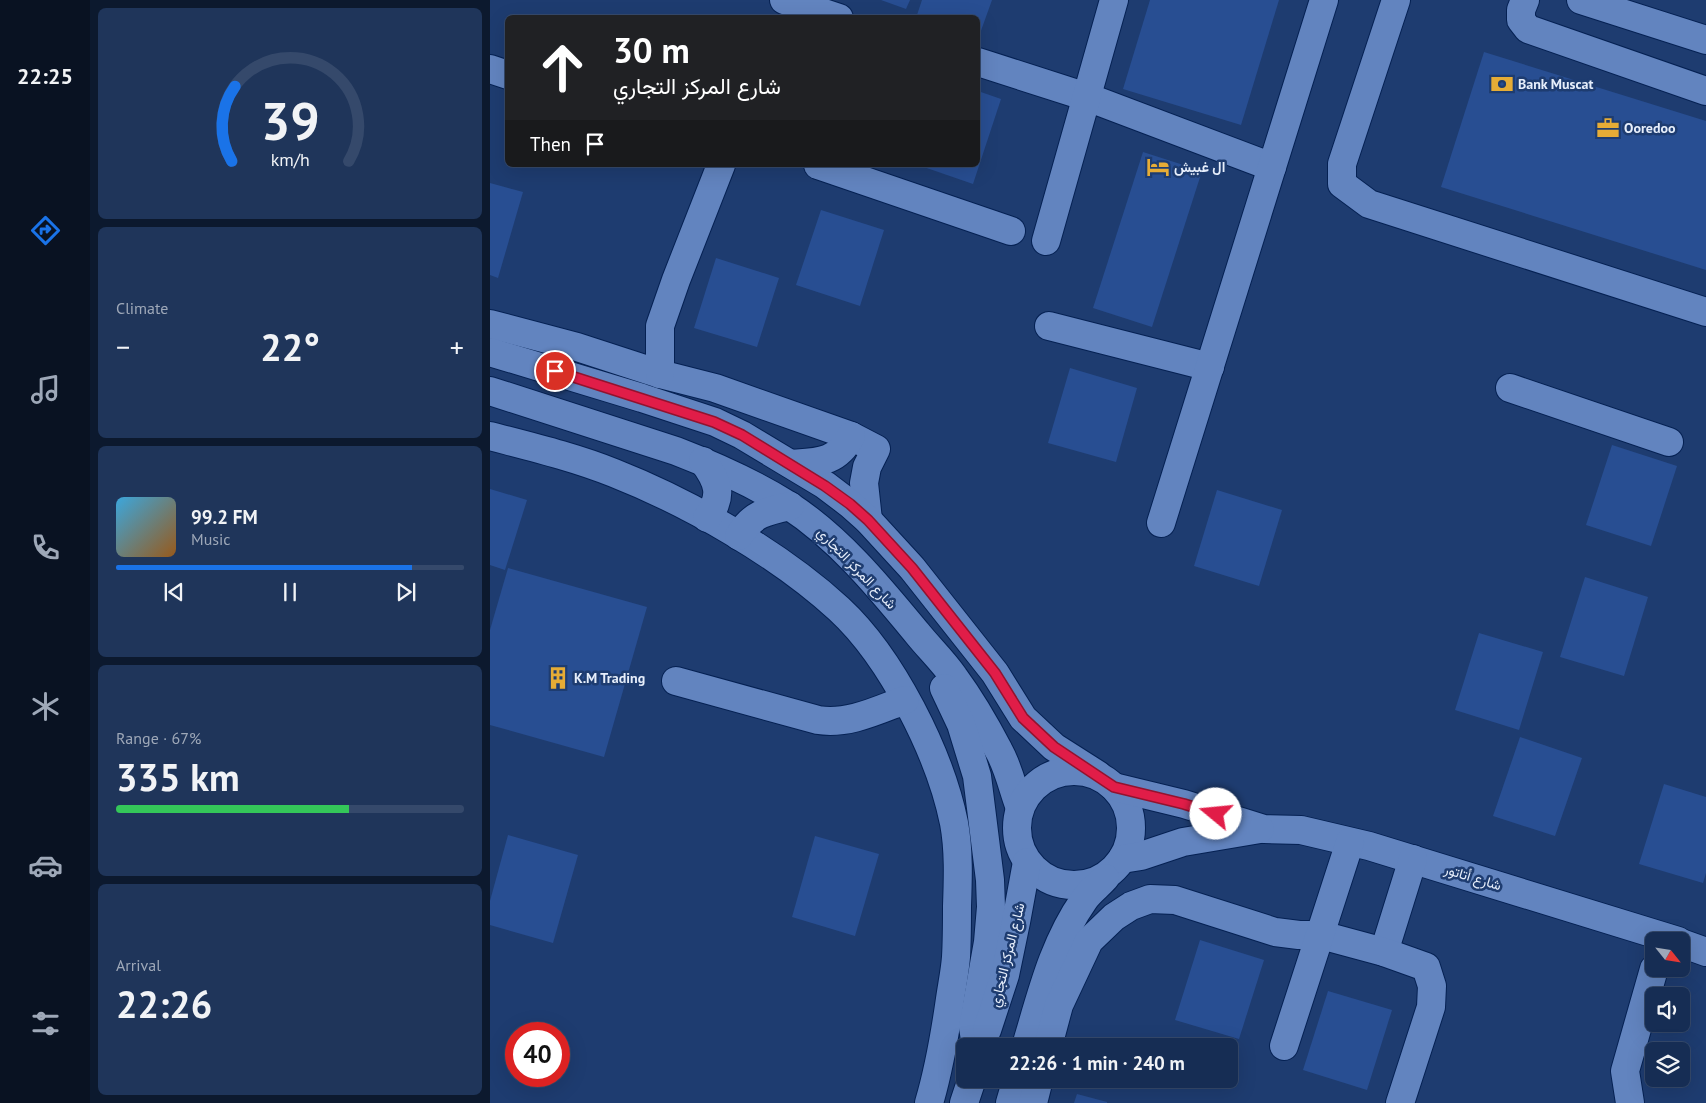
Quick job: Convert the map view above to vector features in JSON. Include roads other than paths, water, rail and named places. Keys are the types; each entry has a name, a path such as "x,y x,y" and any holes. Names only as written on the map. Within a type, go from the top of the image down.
{"street":[{"path":"778,15 784,0 830,15"},
{"path":"1046,242 1114,0"},
{"path":"1162,522 1324,0"},
{"path":"1396,0 1342,164 1342,184 1369,204 1706,312"},
{"path":"1525,0 1521,10 1521,20 1528,29 1706,91"},
{"path":"1581,0 1706,40"},
{"path":"980,63 1087,96 1272,167"},
{"path":"490,69 505,74"},
{"path":"660,374 660,326 720,167"},
{"path":"824,167 1011,231"},
{"path":"490,324 577,347 660,374 714,388 851,436 876,449 867,467 864,484 868,520"},
{"path":"1049,326 1210,367"},
{"path":"490,352 714,422 742,435 791,464 850,504 868,520 912,568 963,630 995,673 1023,718 1054,747 1106,781 1126,803 1131,822 1130,841 1116,866 1085,898 1065,932 1046,978 1028,1038"},
{"path":"1510,388 1669,442"},
{"name":"شارع المركز التجاري","path":"490,391 702,461 738,476 790,506 815,525 892,602 953,676 1000,752 1020,808"},
{"path":"490,436 553,452 614,472 661,492 739,536 797,576 840,610 863,635 885,665 917,721 943,780 954,826 958,877 956,960 947,1022 929,1103"},
{"path":"791,464 822,462 835,456 846,446 851,436"},
{"path":"702,461 713,474 717,484 718,499 714,509 707,518"},
{"path":"739,536 744,527 763,512 790,506"},
{"path":"918,635 961,724 976,776 981,802 990,880 991,908 988,942 974,1027 975,1038"},
{"path":"676,681 818,720 832,722 865,714 905,700"},
{"path":"1106,781 1080,770 1061,772 1044,779 1029,792 1020,808 1016,827 1019,846 1027,862 1040,875 1057,884 1075,886 1094,882 1116,866"},
{"name":"شارع أتاتور","path":"1106,781 1264,828"},
{"name":"شارع أتاتور","path":"1116,866 1182,842 1264,828 1301,830 1413,859 1646,932"},
{"path":"1284,1046 1350,842"},
{"path":"1384,952 1413,859"},
{"name":"شارع المركز التجاري","path":"985,1038 1005,975 1027,862"},
{"path":"1050,1038 1059,1005 1089,941 1114,917 1132,906 1150,898 1175,900 1275,932 1299,935 1321,934 1426,966 1432,986 1432,1007 1400,1103"},
{"name":"شارع أتاتور","path":"1690,947 1706,952"},
{"path":"1630,1103 1625,1071 1651,978"},
{"path":"964,1103 969,1088"},
{"path":"1010,1103 1014,1088"},
{"path":"1032,1103 1036,1088"}],"place":[{"name":"Bank Muscat","path":"1502,84"},
{"name":"Ooredoo","path":"1608,128"},
{"name":"ال غبيش","path":"1158,167"},
{"name":"K.M Trading","path":"558,678"}]}
